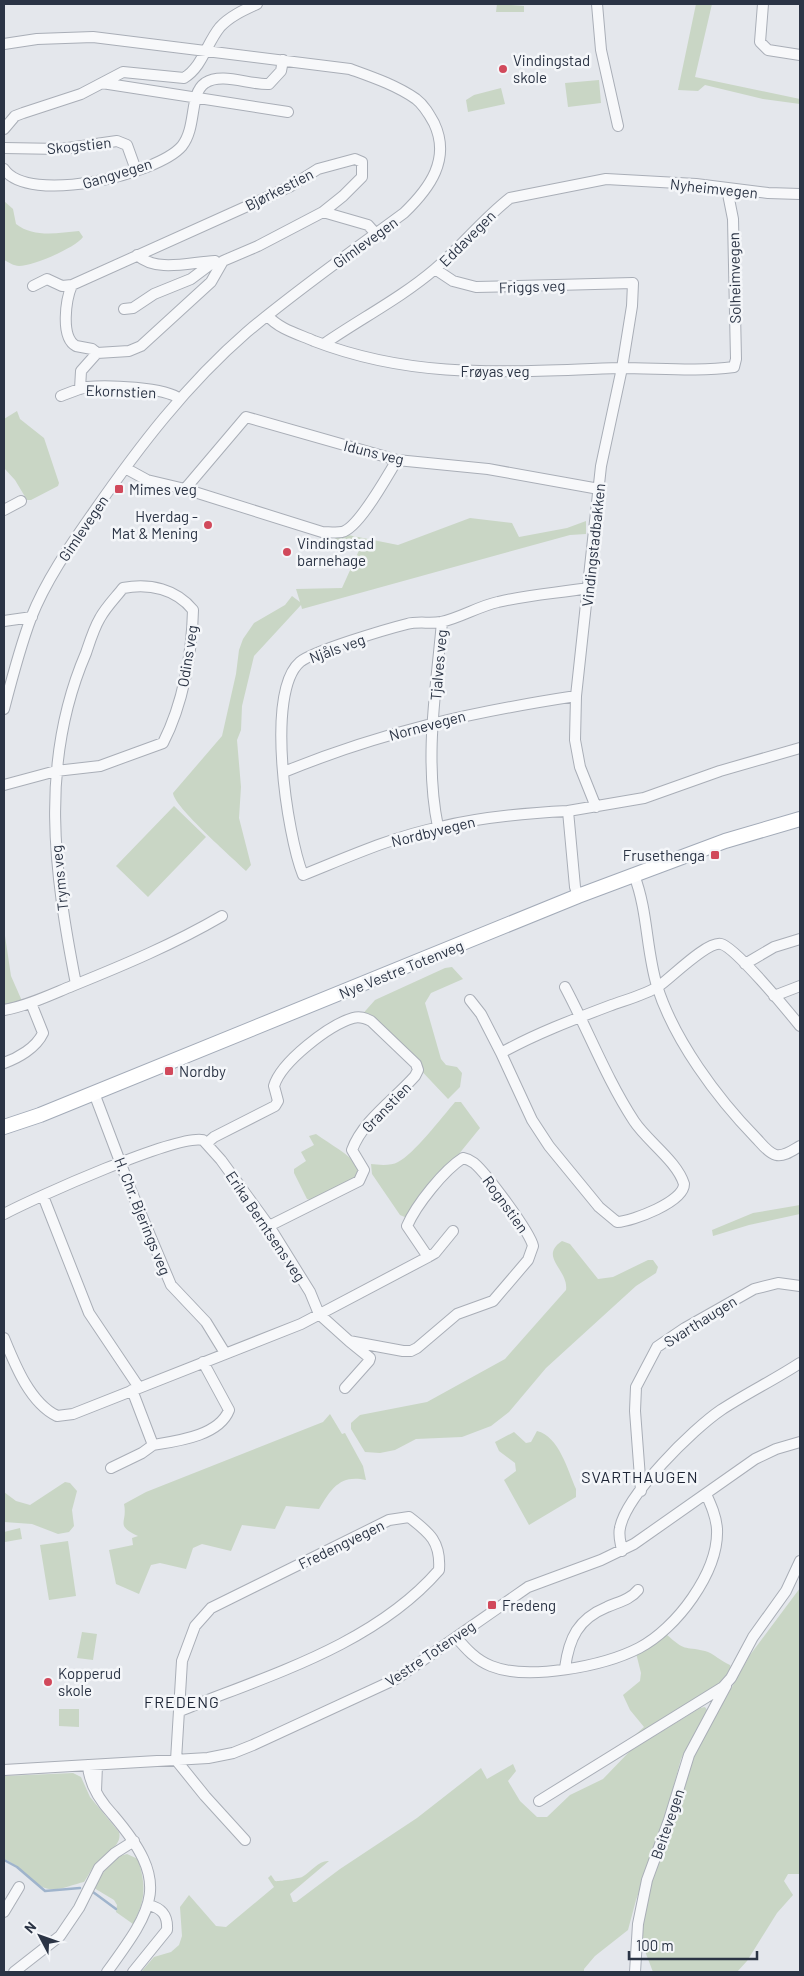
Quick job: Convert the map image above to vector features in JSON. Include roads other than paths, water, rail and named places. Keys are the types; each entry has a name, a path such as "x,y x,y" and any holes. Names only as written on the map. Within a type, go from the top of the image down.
{"main road":[{"name":"Nye Vestre Totenveg","path":"4,1126 94,1093 578,896 725,842 800,819"}],"street":[{"path":"4,129 15,116 65,101 123,72 184,78 200,64 206,51 227,20 257,4"},
{"path":"597,4 601,50 618,126"},
{"path":"763,4 760,42 768,50 800,55"},
{"name":"Gimlevegen","path":"4,44 37,39 93,37 350,69 404,91 417,100 430,114 440,138 441,148 440,160 433,178 414,203 268,316 229,349 150,433 124,468 51,578 32,617 4,709"},
{"path":"195,99 200,87 215,79 268,84 281,72 283,60"},
{"path":"102,84 288,112"},
{"name":"Gangvegen","path":"4,169 8,176 23,182 55,186 91,183 148,166 181,147 191,132 195,99"},
{"name":"Skogstien","path":"4,148 61,149 117,140 127,145 136,170"},
{"name":"Bjørkestien","path":"72,285 291,186 318,169 355,159 362,162 362,177 323,212 263,243 219,261 191,279 154,294 133,308 124,309"},
{"name":"Eddavegen","path":"324,344 408,290 435,269 498,207 510,198 606,179 628,181"},
{"name":"Nyheimvegen","path":"628,181 696,184 768,194 800,194"},
{"name":"Solheimvegen","path":"727,189 733,219 736,359 734,367"},
{"path":"323,212 368,225 376,234"},
{"name":"Bjørkestien","path":"137,255 143,260 159,265 219,261"},
{"path":"32,286 47,280 62,286 72,285 67,311 69,338 76,346 92,349 97,353 129,351 150,339 211,282 219,261"},
{"name":"Friggs veg","path":"435,269 453,281 476,287 633,283"},
{"name":"Vindingstadbakken","path":"596,807 580,767 575,740 576,696 601,466 622,368 632,306 633,283"},
{"name":"Frøyas veg","path":"268,316 288,330 345,352 383,361 445,371 494,373 622,368 734,367"},
{"path":"80,389 81,371 97,353"},
{"name":"Ekornstien","path":"61,396 80,389 100,387 151,389 165,392 180,399"},
{"name":"Iduns veg","path":"186,490 246,417 397,460 488,469 599,489"},
{"path":"124,468 147,480 186,490 322,532 343,532 363,512 397,460"},
{"path":"4,510 21,501"},
{"name":"Odins veg","path":"4,785 56,771 100,766 163,743 173,724 181,697 193,630 193,610 186,601 173,592 152,587 124,588 100,618 76,675 66,713 56,771"},
{"name":"Njåls veg","path":"303,875 297,860 286,801 282,728 285,690 292,672 301,662 318,653 408,623 442,622 498,602 588,588"},
{"path":"4,621 32,617"},
{"name":"Tjalves veg","path":"438,827 431,786 433,722 442,622"},
{"name":"Nornevegen","path":"284,772 345,748 433,722 491,709 576,696"},
{"name":"Nordbyvegen","path":"303,875 374,847 438,827 508,815 568,811 644,798 720,771 800,748"},
{"name":"Tryms veg","path":"56,771 53,814 58,874 64,924 76,984"},
{"path":"568,811 575,887 578,896"},
{"path":"634,875 644,902 658,987 690,1053 721,1099 744,1126 774,1154 785,1154 800,1146"},
{"path":"4,1010 31,1003 182,939 222,916"},
{"path":"745,964 774,947 800,938"},
{"path":"501,1053 530,1037 658,987 704,951 718,943 724,944 745,964 800,1026"},
{"path":"774,996 800,986"},
{"path":"470,1000 481,1014 532,1120 549,1146 599,1207 617,1222 625,1222 661,1207 680,1194 684,1189 683,1180 636,1123 612,1086 581,1017 565,987"},
{"path":"4,1063 24,1053 35,1044 43,1033 31,1003"},
{"name":"Granstien","path":"207,1143 214,1137 276,1106 278,1101 274,1086 281,1072 310,1044 354,1018 362,1017 371,1021 416,1064 418,1070 416,1076 376,1115 354,1143 352,1150 364,1170 359,1181 270,1226"},
{"name":"H. Chr. Bjerings veg","path":"94,1093 120,1163 171,1285 206,1322 226,1353"},
{"path":"4,1214 120,1163 190,1139 197,1139 207,1143"},
{"name":"Erika Berntsens veg","path":"207,1143 270,1226 310,1292 319,1314"},
{"name":"Rognstien","path":"349,1341 411,1351 457,1314 493,1301 532,1254 532,1241 527,1232 482,1171 469,1159 463,1158 451,1168 416,1209 407,1226 428,1257"},
{"path":"43,1196 90,1312 135,1388 153,1445"},
{"path":"4,1338 13,1360 44,1408 57,1416 73,1414 301,1324 435,1253 453,1231"},
{"name":"Svarthaugen","path":"640,1491 635,1411 636,1387 657,1347 685,1328 754,1289 778,1283 800,1286"},
{"path":"319,1314 370,1358 370,1361 345,1388"},
{"path":"111,1468 142,1453 153,1445 210,1430 226,1416 229,1410 203,1362"},
{"path":"622,1551 619,1534 620,1526 632,1501 682,1442 714,1415 800,1363"},
{"name":"Vestre Totenveg","path":"4,1770 208,1758 253,1745 324,1710 396,1679 528,1587 622,1551 649,1535 755,1459 776,1449 800,1442"},
{"path":"456,1637 476,1657 496,1668 531,1672 565,1668 619,1656 640,1648 662,1631 682,1611 708,1572 716,1548 716,1520 706,1494"},
{"name":"Fredengvegen","path":"176,1760 182,1661 195,1626 211,1608 389,1520 409,1517 426,1530 435,1542 440,1556 439,1570 416,1594 379,1622 320,1653 180,1711"},
{"name":"Beitevegen","path":"635,1972 638,1924 647,1880 667,1828 689,1755 725,1690 726,1684 753,1637 786,1591 800,1561"},
{"path":"565,1668 567,1653 580,1624 606,1607 634,1595 638,1590"},
{"name":"Beitevegen","path":"539,1801 698,1704 726,1684"},
{"path":"176,1760 205,1796 245,1840"},
{"path":"93,1765 96,1791 103,1804 134,1841 148,1868 150,1893 144,1918 108,1972"},
{"path":"14,1972 60,1936 79,1908 99,1868 115,1853 134,1841"},
{"path":"4,1912 19,1887"},
{"path":"133,1972 167,1930 166,1918 162,1910 148,1905"}],"waterway":[{"path":"4,1860 17,1867 45,1891 80,1888"},
{"path":"93,1892 116,1909"}],"place":[{"name":"Vindingstad skole","path":"503,69"},
{"name":"Mimes veg","path":"119,489"},
{"name":"Hverdag - Mat & Mening","path":"208,525"},
{"name":"Vindingstad barnehage","path":"287,552"},
{"name":"Frusethenga","path":"715,855"},
{"name":"Nordby","path":"169,1071"},
{"name":"Fredeng","path":"492,1605"},
{"name":"Kopperud skole","path":"48,1682"}],"district":[{"name":"SVARTHAUGEN","path":"640,1476"},
{"name":"FREDENG","path":"182,1701"}]}
